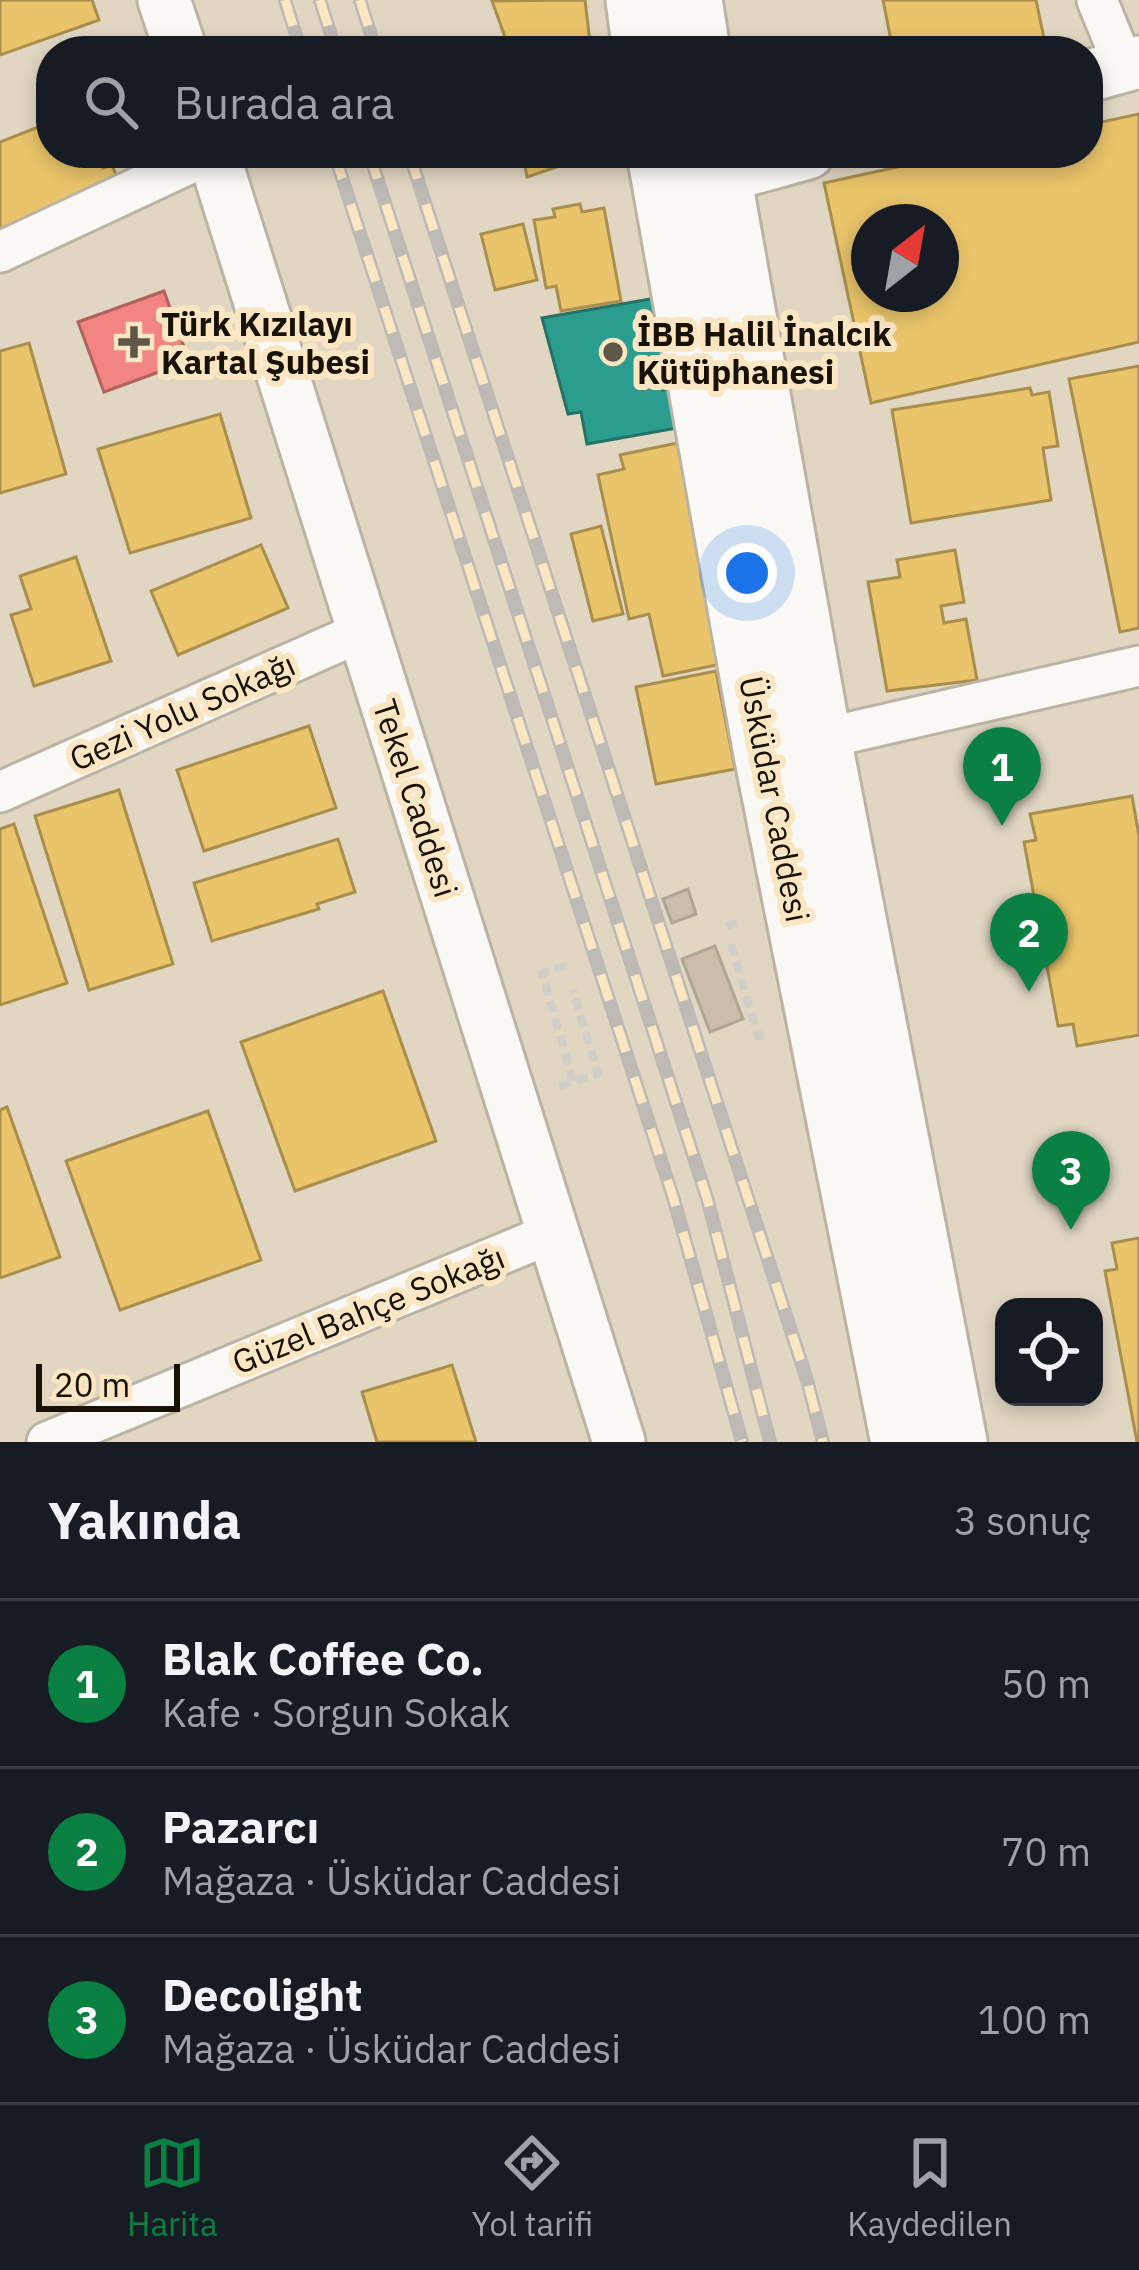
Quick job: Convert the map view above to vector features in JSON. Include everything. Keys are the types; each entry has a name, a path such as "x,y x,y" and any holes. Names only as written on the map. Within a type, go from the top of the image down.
{"main road":[{"path":"638,0 643,36"},
{"path":"690,0 696,36"},
{"name":"Üsküdar Caddesi","path":"690,169 792,746 903,1442"},
{"name":"Üsküdar Caddesi","path":"792,746 955,1442"}],"street":[{"path":"164,0 176,36"},
{"path":"1097,0 1117,68"},
{"path":"0,252 180,168"},
{"name":"Tekel Caddesi","path":"217,168 620,1442"},
{"name":"Gezi Yolu Sokağı","path":"0,792 363,631"},
{"path":"792,746 1139,666"},
{"name":"Güzel Bahçe Sokağı","path":"47,1442 555,1232"}],"path":[{"path":"731,944 758,1036"},
{"path":"566,966 542,973 573,1082"},
{"path":"573,990 598,1074"}],"building: Konut":[{"path":"0,0 92,0 99,20 54,36 36,36 36,42 0,55"},
{"path":"585,0 589,36 505,36 492,1"},
{"path":"883,0 1036,0 1044,36 890,36"},
{"path":"1139,114 1139,342 871,403 852,312 959,312 959,204 851,204 851,309 824,183 893,168 1103,168 1103,122"},
{"path":"36,128 36,168 113,168 122,190 0,237 0,142"},
{"path":"525,168 554,168 527,177"},
{"path":"580,204 582,212 604,208 621,301 561,311 556,286 546,288 534,220 555,217 553,209"},
{"path":"523,224 537,280 495,290 481,234"},
{"path":"29,343 66,474 0,493 0,351"},
{"path":"1139,366 1139,628 1120,632 1069,379"},
{"path":"1030,388 1032,395 1049,392 1058,446 1043,448 1051,500 911,523 892,410"},
{"path":"220,414 251,518 130,553 98,449"},
{"path":"682,442 731,662 663,676 649,614 629,619 598,475 624,469 620,455"},
{"path":"601,526 623,614 593,621 571,534"},
{"path":"261,545 288,608 178,655 151,591"},
{"path":"955,550 964,602 941,606 944,623 966,619 977,680 887,691 868,582 900,577 897,560"},
{"path":"76,557 111,661 34,686 11,615 31,609 20,576"},
{"path":"716,671 735,769 656,784 636,687"},
{"path":"309,726 336,808 204,851 177,770"},
{"path":"119,790 173,964 89,990 35,816"},
{"path":"1132,796 1139,836 1139,1035 1077,1046 1073,1024 1058,1026 1024,842 1036,840 1030,814"},
{"path":"14,824 67,983 0,1005 0,829"},
{"path":"338,839 355,892 317,904 319,909 212,941 194,883"},
{"path":"383,991 436,1141 295,1191 241,1042"},
{"path":"7,1107 60,1257 0,1278 0,1110"},
{"path":"208,1111 261,1260 120,1310 66,1161"},
{"path":"1139,1238 1137,1442 1105,1271 1117,1269 1112,1243"},
{"path":"452,1365 476,1442 377,1442 362,1392"}],"building: Okul":[{"path":"656,298 670,378 661,380 663,390 671,389 677,428 587,444 581,412 568,414 542,318"}],"building: Sağlık":[{"name":"Türk Kızılayı Kartal Şubesi","path":"164,291 189,361 104,392 78,322"}],"building: Diğer":[{"path":"688,889 696,914 672,923 663,899"},
{"path":"715,946 743,1019 710,1032 682,959"}],"railway":[{"path":"285,0 296,36"},
{"path":"320,0 331,36"},
{"path":"360,0 371,36"},
{"path":"339,168 674,1200 742,1442"},
{"path":"374,168 707,1198 770,1442"},
{"path":"414,168 807,1380 823,1442"}],"place":[{"name":"Türk Kızılayı Kartal Şubesi","path":"134,342"},
{"name":"İBB Halil İnalcık Kütüphanesi","path":"613,352"},
{"name":"Blak Coffee Co.","path":"1002,826"},
{"name":"Pazarcı","path":"1029,992"},
{"name":"Decolight","path":"1071,1230"}]}
